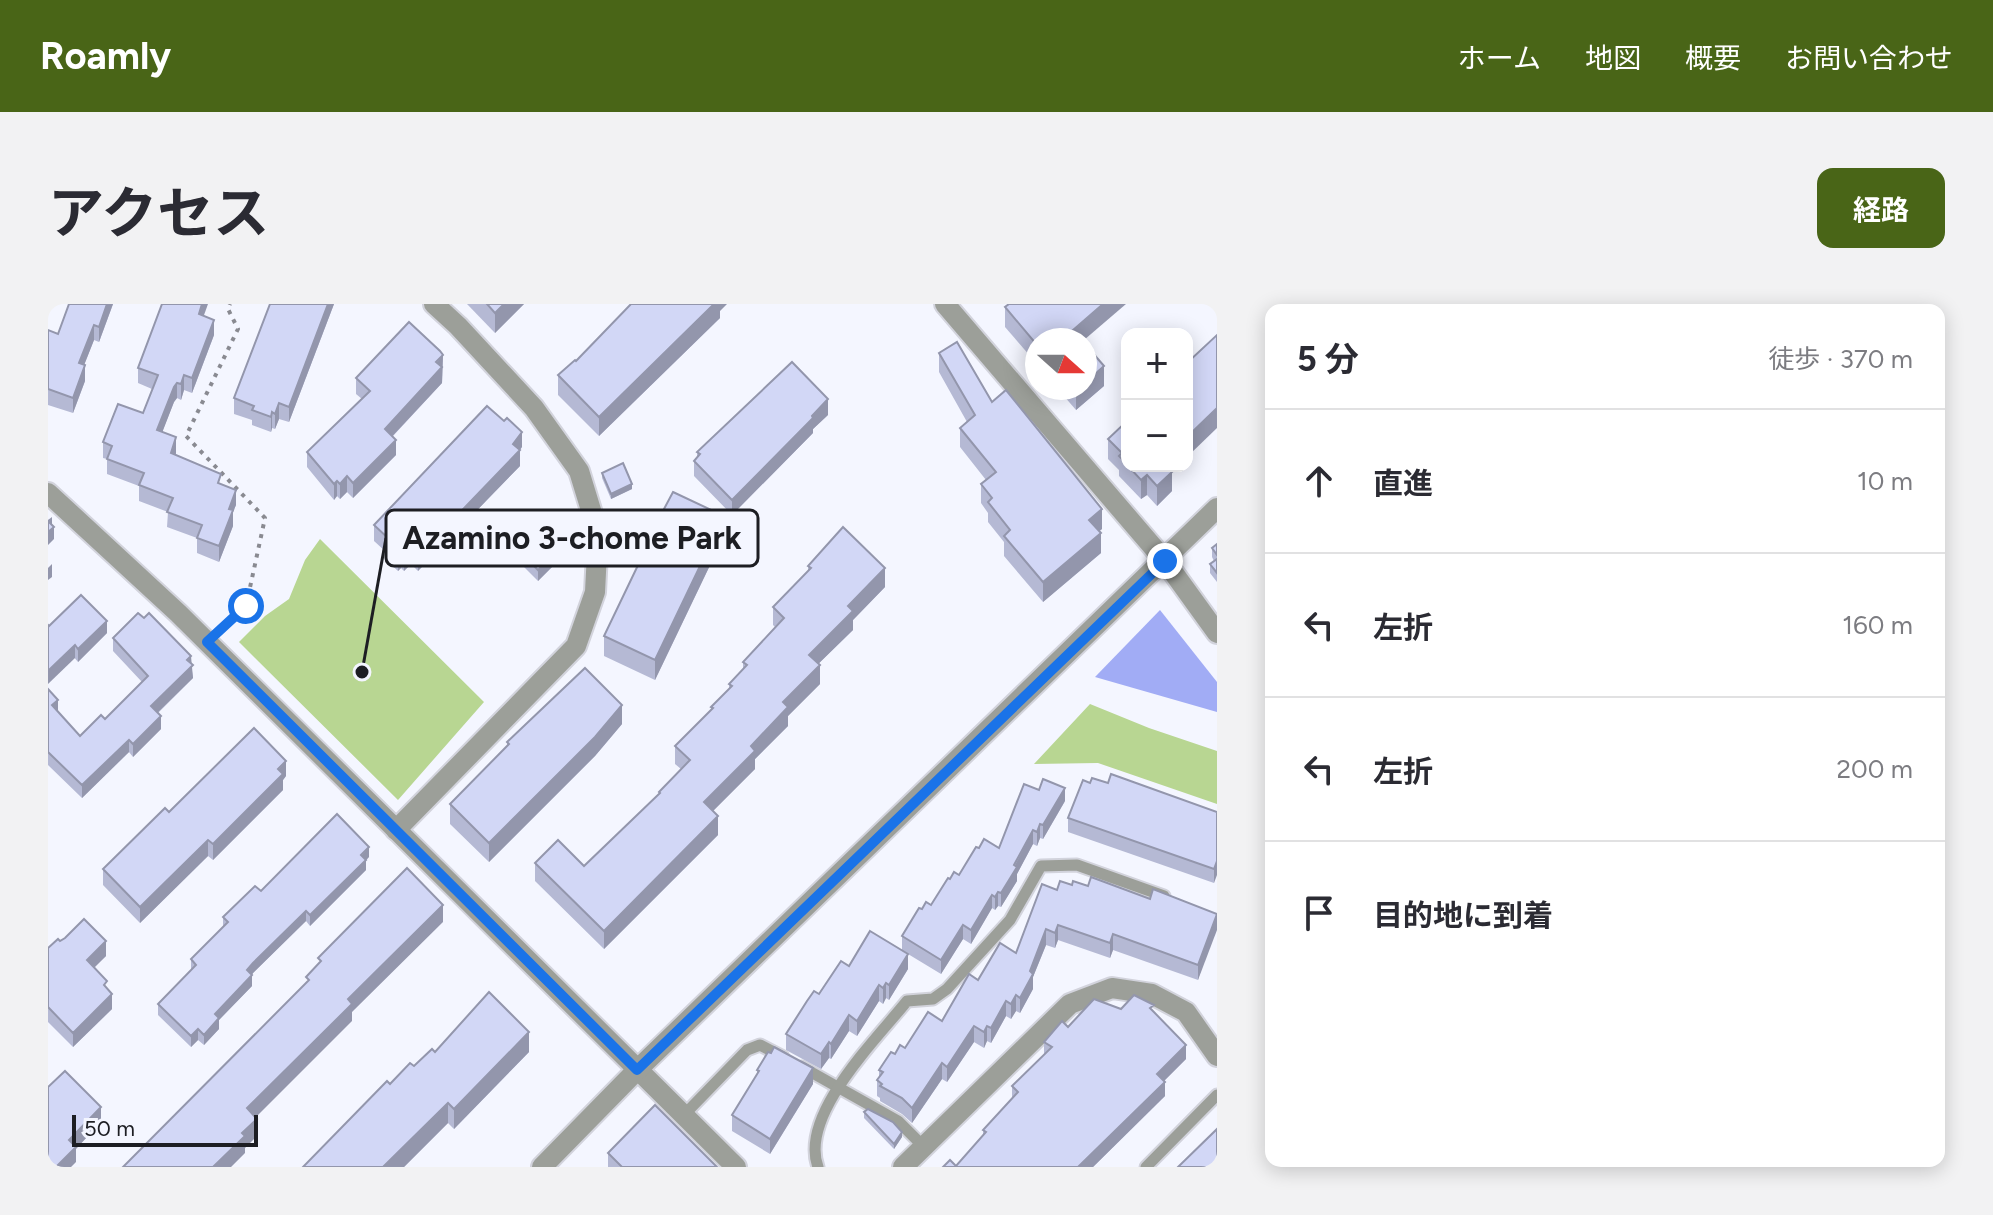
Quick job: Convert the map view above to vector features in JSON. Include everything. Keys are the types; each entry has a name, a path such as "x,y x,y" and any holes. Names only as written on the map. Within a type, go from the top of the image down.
{"street":[{"path":"396,830 576,646 595,592 598,533 579,471 534,408 434,304"},
{"path":"945,304 1165,561 1217,633"},
{"path":"48,493 207,642 736,1167"},
{"path":"542,1167 637,1070 1217,508"},
{"path":"903,1167 1070,1004 1112,988 1152,994 1186,1012 1217,1056"}],"lane":[{"path":"818,1167 814,1155 821,1115 838,1088 907,1001 933,999 958,978 1010,920 1041,866 1077,865 1175,900"},
{"path":"683,1116 747,1050 760,1045 898,1121 924,1147"},
{"path":"1146,1167 1217,1095"}],"path":[{"path":"207,642 246,606 265,518 186,436 238,329 228,309 230,304"}],"green space":[{"path":"320,539 484,702 398,800 239,642 265,616 289,599 305,560"},
{"path":"1090,704 1217,751 1217,804 1098,763 1034,764"}],"water":[{"path":"1160,610 1217,682 1217,712 1095,677"}],"building":[{"path":"69,304 107,304 99,327 94,325 79,363 85,365 73,398 48,389 48,330 58,334"},
{"path":"162,304 202,304 199,314 214,320 192,378 184,375 181,384 177,383 174,387 157,430 176,437 171,453 221,474 218,483 236,490 229,509 233,510 219,546 197,538 202,525 167,512 173,498 139,485 144,473 107,459 112,446 103,442 118,404 143,413 158,375 138,368"},
{"path":"270,304 328,304 289,407 279,403 271,417 252,410 254,406 234,398"},
{"path":"487,304 504,304 495,313"},
{"path":"631,304 714,304 599,417 558,375 576,361"},
{"path":"1009,304 1103,304 1075,328 1025,328 1025,331 1005,307"},
{"path":"409,322 443,355 436,362 442,367 385,429 396,440 353,483 347,476 340,484 337,481 334,484 307,452 370,391 356,378"},
{"path":"1217,335 1217,408 1193,431 1193,400 1193,357"},
{"path":"957,342 992,402 1006,390 1102,509 1089,520 1101,533 1043,582 1004,536 1010,530 988,502 992,498 981,484 996,472 960,428 975,415 939,353"},
{"path":"1097,358 1104,366 1097,372"},
{"path":"792,362 828,399 732,500 694,461 700,454 697,452"},
{"path":"487,406 522,432 513,444 520,450 418,556 411,549 404,556 401,553 398,556 385,543 389,539 374,525"},
{"path":"1121,427 1121,452 1108,439"},
{"path":"623,463 632,484 611,494 602,473"},
{"path":"1134,472 1172,472 1157,486 1147,475 1141,480"},
{"path":"673,492 724,516 655,660 604,636 640,561 637,560"},
{"path":"541,516 566,542 538,570 512,544"},
{"path":"843,527 885,568 848,606 853,611 809,655 820,665 783,702 788,707 751,746 755,751 704,802 718,816 604,931 535,863 558,840 584,866 660,793 690,760 675,746 732,686 729,684 747,665 743,662 784,618 773,607 811,568 808,566"},
{"path":"1217,559 1217,573 1210,564"},
{"path":"81,595 107,621 78,649 75,645 48,671 48,625"},
{"path":"138,613 144,618 149,613 191,656 187,660 193,665 151,706 161,716 133,744 129,740 82,785 48,752 48,689 58,700 52,705 80,736 101,715 105,719 148,676 113,638"},
{"path":"585,668 622,705 595,737 489,843 450,804 509,744 507,742"},
{"path":"254,728 286,761 278,769 283,774 213,844 208,840 140,907 103,869 165,808 169,812"},
{"path":"1111,774 1217,812 1217,861 1214,869 1068,818 1083,780 1090,783 1092,778 1108,783"},
{"path":"1043,779 1065,788 1043,825 1040,824 1037,832 1033,830 1014,865 1017,867 1001,893 998,892 995,897 992,895 971,930 963,925 941,960 902,936 919,908 922,909 926,902 931,905 948,878 954,872 959,875 984,839 999,848 1024,784 1039,790"},
{"path":"337,814 369,847 361,855 366,860 310,915 306,911 253,963 247,970 252,975 215,1014 219,1018 204,1035 198,1029 191,1036 158,1004 196,965 191,959 228,922 223,917 255,886 261,891"},
{"path":"407,868 443,905 348,999 352,1004 247,1108 257,1119 242,1133 245,1136 213,1167 123,1167 309,980 306,977 321,961 318,958"},
{"path":"1091,877 1150,899 1153,889 1217,914 1198,965 1113,934 1110,943 1058,925 1055,933 1046,929 1030,971 1033,974 1020,998 1016,995 1011,1004 1006,1001 991,1028 987,1026 984,1032 974,1026 947,1067 942,1063 912,1108 902,1098 880,1086 882,1084 877,1080 883,1072 879,1070 891,1052 895,1054 900,1045 905,1048 928,1012 942,1021 969,974 978,980 1000,943 1016,953 1042,884 1057,890 1060,881 1088,886"},
{"path":"84,919 106,941 87,960 107,981 104,985 112,994 73,1033 48,1007 48,948 58,939 65,938"},
{"path":"870,931 908,954 889,985 886,983 883,988 879,985 857,1021 849,1015 821,1054 786,1034 814,991 819,994 841,961 849,966"},
{"path":"489,992 529,1032 454,1109 448,1103 383,1167 303,1167 387,1081 390,1084 410,1063 414,1066 432,1049 435,1052"},
{"path":"1134,995 1154,1005 1150,1008 1186,1045 1157,1074 1165,1082 1078,1167 943,1167 950,1160 956,1166 986,1132 983,1130 1018,1092 1012,1086 1052,1047 1044,1042 1062,1021 1068,1027 1094,999 1121,1009"},
{"path":"774,1047 813,1068 770,1139 732,1115 768,1052 771,1053"},
{"path":"65,1071 101,1107 69,1140 76,1147 56,1167 48,1167 48,1087"},
{"path":"655,1105 717,1167 622,1167 608,1153"},
{"path":"868,1109 893,1122 902,1132 894,1144 864,1112"},
{"path":"1217,1129 1217,1167 1178,1167"}],"place":[{"name":"Azamino 3-chome Park","path":"362,672"}],"route":[{"path":"246,606 207,642 637,1070 1165,561"}]}
